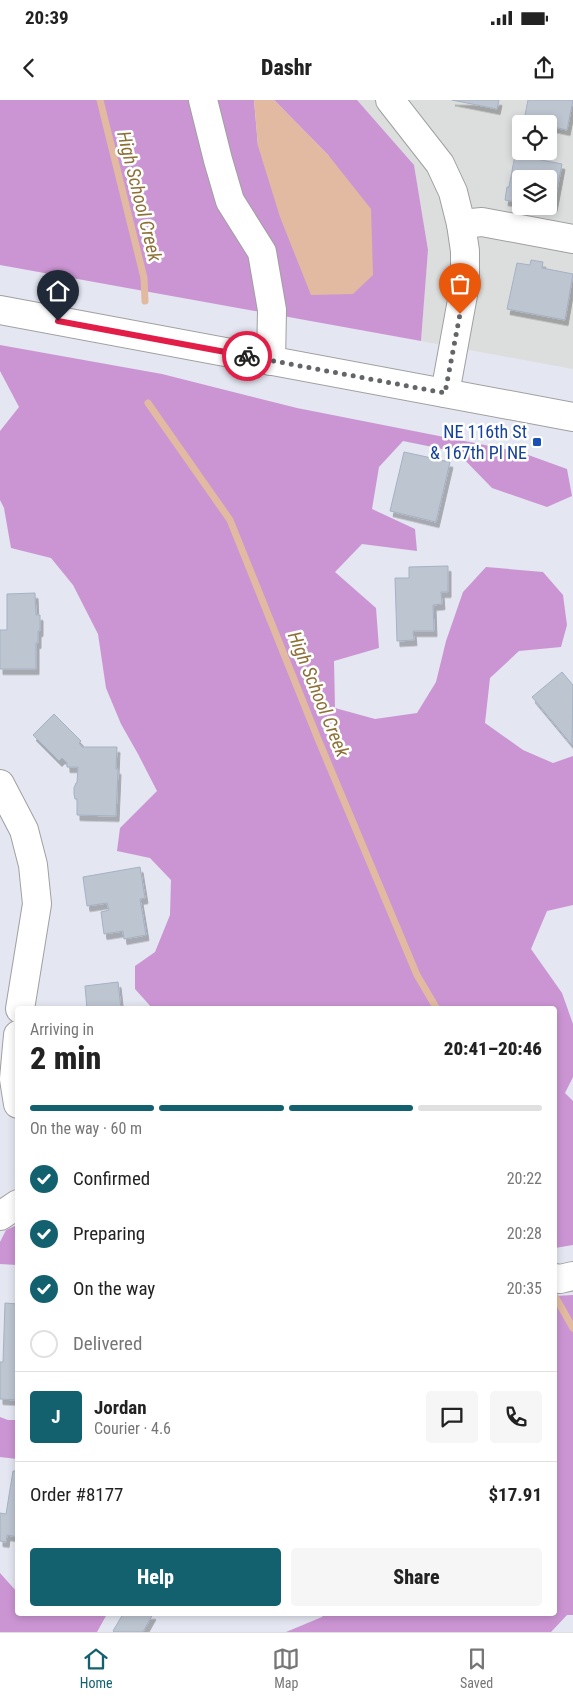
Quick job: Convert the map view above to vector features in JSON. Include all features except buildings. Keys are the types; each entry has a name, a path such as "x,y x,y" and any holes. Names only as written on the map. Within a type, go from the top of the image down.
{"street":[{"path":"204,100 230,201 262,252 272,310 271,361"},
{"path":"390,100 440,164 453,192 460,224 465,251 465,284 445,393"},
{"path":"460,224 482,222 573,239"},
{"path":"0,310 573,416"},
{"path":"0,784 24,830 33,865 37,904 20,1006"},
{"path":"15,1068 15,1085"},
{"path":"0,1216 15,1206"},
{"path":"557,1278 573,1276"}],"shaded area":[{"path":"0,100 254,100 258,146 329,156 274,100 357,100 414,165 428,250 421,341 0,265"},
{"path":"254,100 274,100 329,156 371,209 373,275 353,294 311,295 280,217 258,146"},
{"path":"357,100 573,100 573,369 421,341 428,250 414,165"},
{"path":"0,345 162,374 297,408 520,452 567,469 572,496 547,507 492,488 457,452 403,441 379,467 372,509 415,529 417,551 362,544 335,572 376,608 379,648 334,661 335,708 375,719 417,713 436,682 446,641 463,592 486,567 543,572 563,595 567,625 561,647 519,651 490,678 485,723 523,750 553,763 573,756 573,905 547,911 531,949 562,993 573,1024 573,1077 565,1093 573,1101 573,1245 557,1248 557,1006 150,1006 135,989 135,966 155,952 170,915 171,880 150,858 117,851 120,828 157,791 121,724 106,688 98,634 73,585 51,558 11,548 4,508 0,500 0,431 19,407 0,371"},
{"path":"15,1226 15,1265 0,1264 0,1242 6,1230"},
{"path":"573,1295 573,1615 567,1615 551,1632 286,1632 323,1616 557,1616 557,1296"},
{"path":"0,1417 15,1420 15,1459 0,1457"},
{"path":"0,1573 15,1590 15,1616 106,1616 97,1632 0,1632"}],"waterway":[{"name":"High School Creek","path":"100,100 144,278 145,301"},
{"name":"High School Creek","path":"148,403 230,520 318,739 417,975 435,1006"},
{"name":"High School Creek","path":"557,1300 573,1328"}],"way so far":[{"path":"247,356 445,393 460,314"}],"place":[{"name":"NE 116th St & 167th Pl NE","path":"537,442"}],"route":[{"path":"58,321 247,356"}]}
